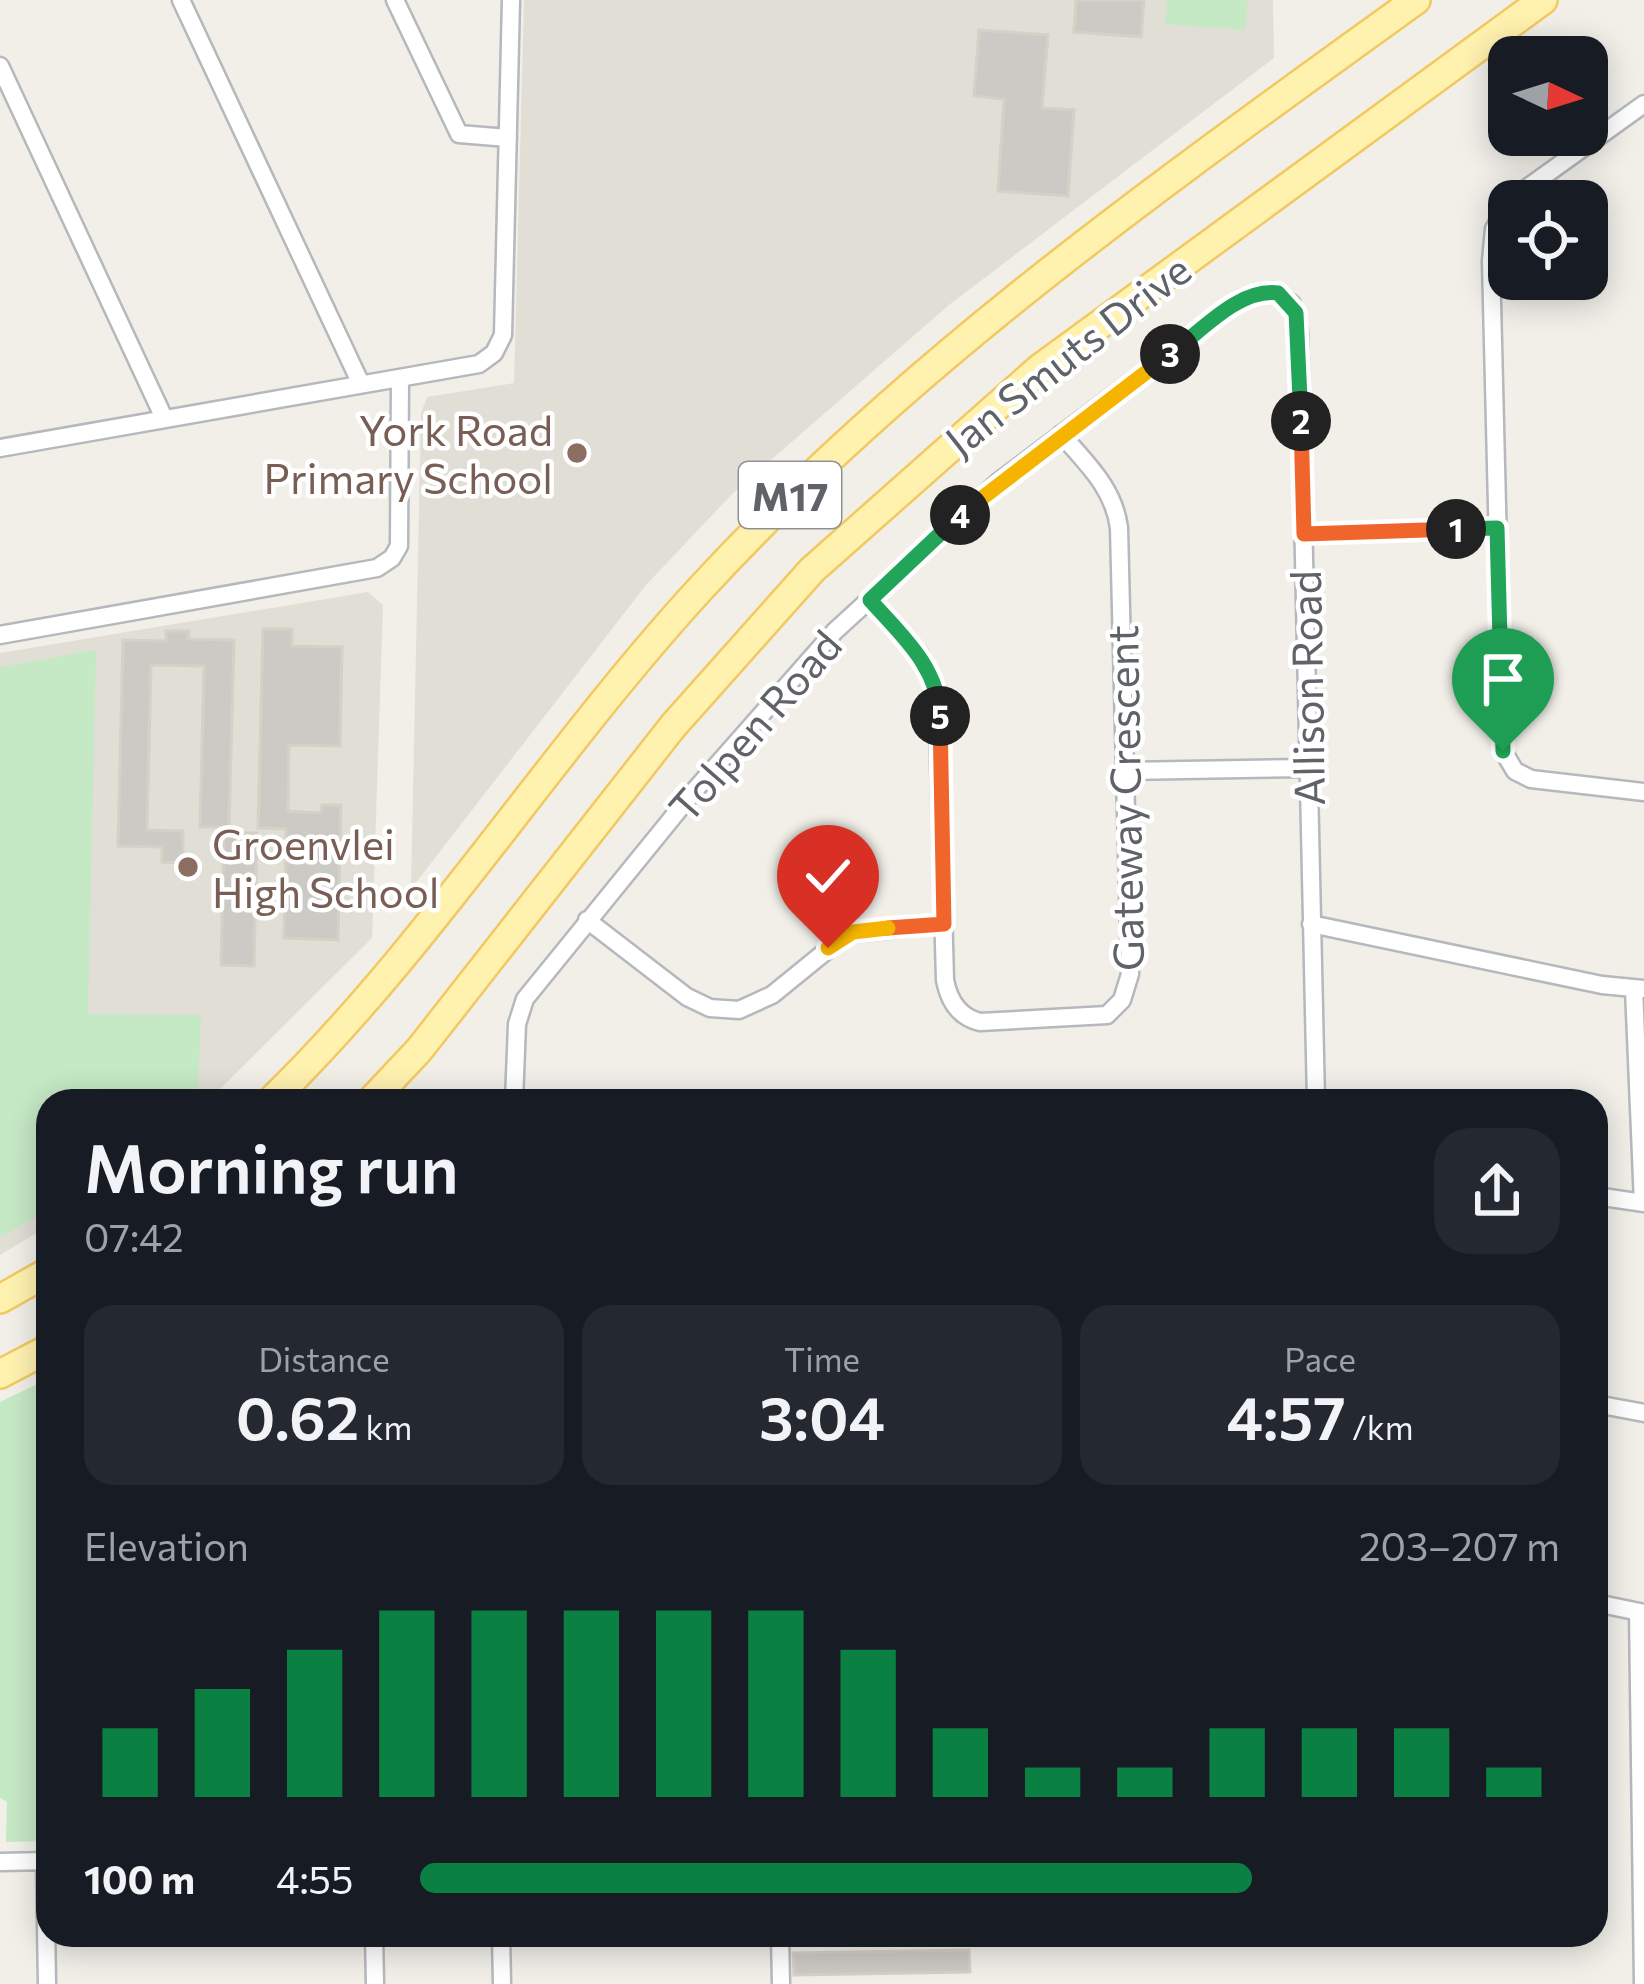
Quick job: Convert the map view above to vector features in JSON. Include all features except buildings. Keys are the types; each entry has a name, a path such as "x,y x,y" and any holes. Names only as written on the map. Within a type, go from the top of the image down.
{"main road":[{"name":"Jan Smuts Drive","path":"283,1089 354,1016 550,766 700,590 814,472 962,340 1073,251 1416,0"},
{"name":"Jan Smuts Drive","path":"382,1089 419,1050 673,726 812,570 1039,368 1543,0"},
{"path":"0,1299 36,1279"},
{"path":"0,1374 36,1354"}],"street":[{"path":"181,0 361,384"},
{"path":"395,0 459,134 508,138"},
{"path":"0,448 479,364 494,353 503,335 511,0"},
{"path":"0,66 164,418"},
{"path":"1538,180 1644,104"},
{"name":"Tolpen Road","path":"515,1089 520,1008 587,920 804,663 961,514 1244,298 1267,292"},
{"name":"Allison Road","path":"1267,292 1286,299 1296,313 1316,1089"},
{"path":"1492,300 1505,759 1515,771 1531,778 1644,792"},
{"path":"0,635 377,568 399,546 400,378"},
{"name":"Gateway Crescent","path":"870,600 920,655 937,689 948,995 971,1020 994,1023 1097,1018 1115,1010 1127,991 1130,974 1118,515 1104,482 1061,434"},
{"path":"1304,534 1497,528"},
{"path":"1126,770 1306,769"},
{"path":"587,920 687,997 710,1008 740,1010 772,995 848,934 944,924"},
{"path":"1311,924 1639,989 1644,1203 1608,1198"},
{"path":"1608,1406 1644,1413"},
{"path":"1608,1606 1641,1612 1642,1984"},
{"path":"0,1862 36,1862"},
{"path":"47,1947 47,1984"},
{"path":"374,1947 375,1984"},
{"path":"501,1947 502,1984"},
{"path":"780,1947 781,1984"}],"shaded area":[{"path":"524,0 1273,0 1274,58 949,305 733,493 646,585 411,889 421,413 427,397 514,383"},
{"name":"Groenvlei High School","path":"368,592 383,605 372,938 220,1089 36,1089 36,1233 0,1255 0,653"}],"green space":[{"path":"1167,0 1248,0 1245,30 1165,24"},
{"path":"96,650 88,1014 201,1015 198,1089 36,1089 36,1217 0,1237 0,667"},
{"path":"36,1385 36,1841 6,1842 7,1802 0,1798 0,1402"}],"place":[{"name":"York Road Primary School","path":"577,453"},
{"name":"Groenvlei High School","path":"188,867"}],"route":[{"path":"828,948 842,937 867,929 944,924 937,689 920,655 870,600 998,483 1250,294 1278,293 1296,313 1304,534 1497,528 1503,751"}]}
